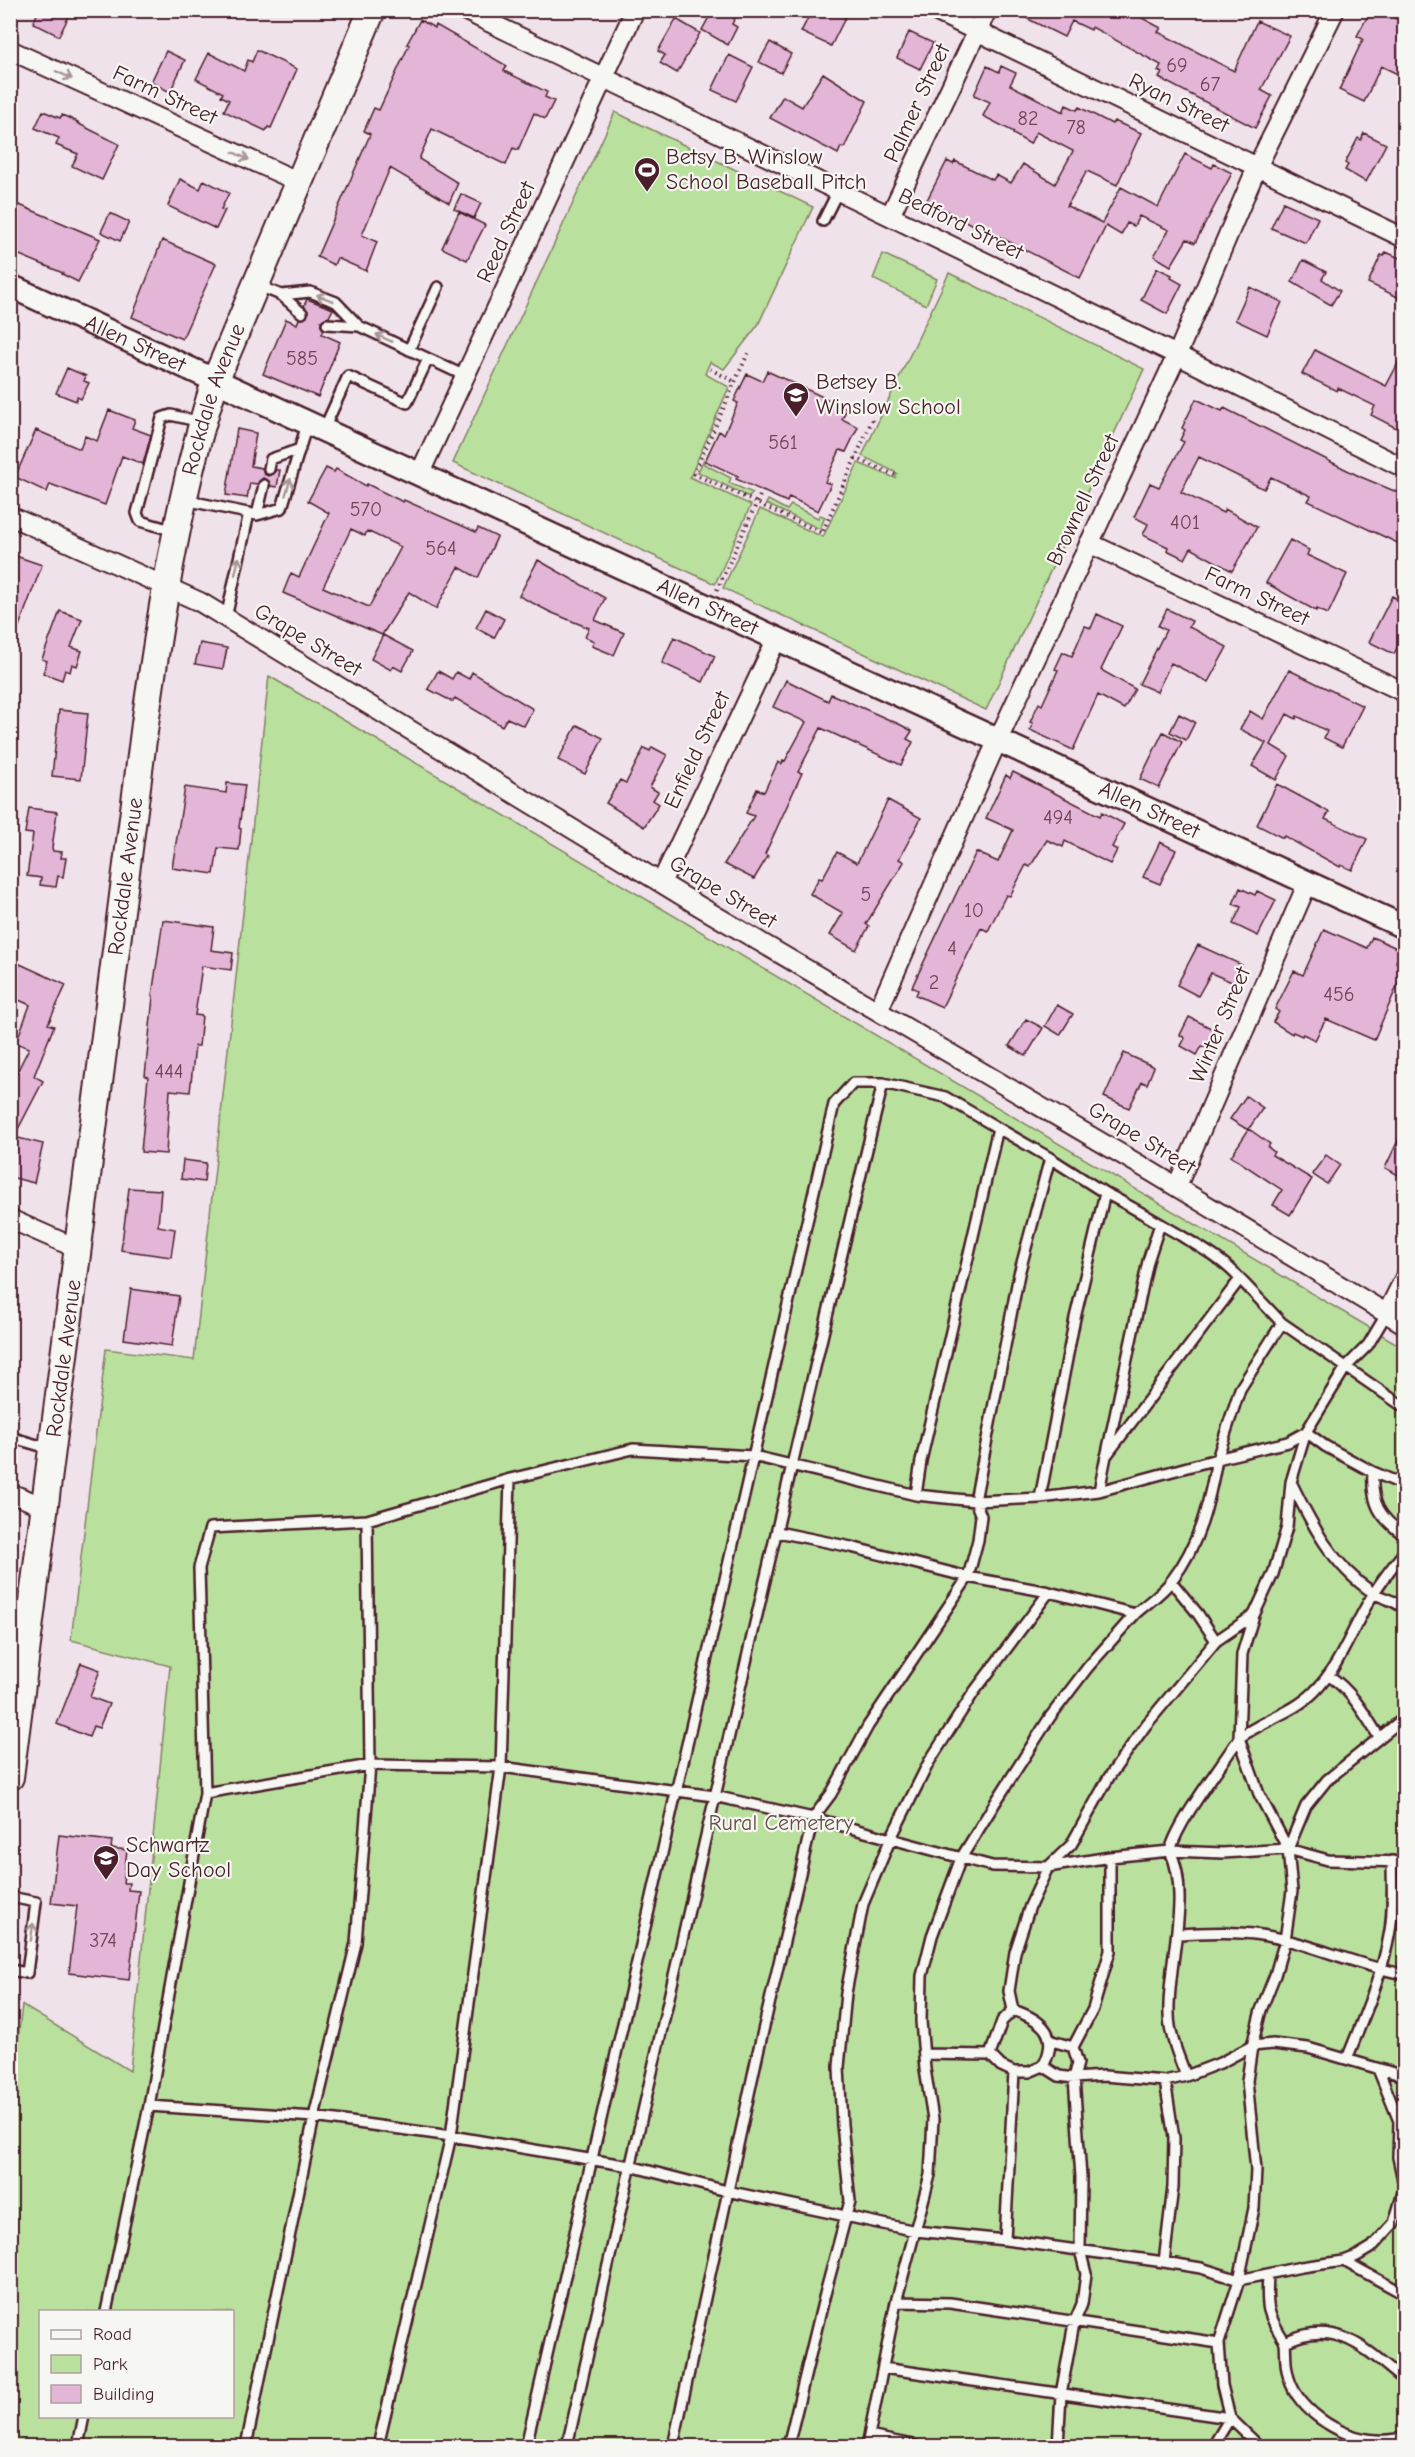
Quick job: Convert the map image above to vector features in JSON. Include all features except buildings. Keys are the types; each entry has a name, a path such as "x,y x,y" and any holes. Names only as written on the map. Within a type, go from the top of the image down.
{"main road":[{"name":"Rockdale Avenue","path":"11,1772 15,1718 45,1508 145,724 166,586 177,532 203,422 216,379 372,10"}],"street":[{"name":"Bedford Street","path":"464,10 1177,355 1404,468"},
{"name":"Reed Street","path":"420,473 635,10"},
{"name":"Ryan Street","path":"933,10 1404,238"},
{"name":"Palmer Street","path":"890,216 987,10"},
{"name":"Brownell Street","path":"878,1011 998,741 1177,355 1257,167 1335,10"},
{"name":"Farm Street","path":"10,50 298,182"},
{"name":"Allen Street","path":"10,286 1404,927"},
{"name":"Grape Street","path":"10,516 193,598 661,883 1177,1186 1404,1324"},
{"name":"Farm Street","path":"1089,543 1404,692"},
{"name":"Enfield Street","path":"661,883 777,638"},
{"name":"Winter Street","path":"1177,1186 1308,882"},
{"path":"10,1219 78,1249"},
{"path":"1387,1313 1404,1279"},
{"path":"10,1492 45,1508"}],"lane":[{"path":"823,221 838,191"},
{"path":"256,285 281,294 302,313"},
{"path":"409,350 438,287"},
{"path":"281,294 310,292 336,302 359,326 465,376"},
{"path":"327,324 359,326"},
{"path":"185,500 253,514 282,508 300,449 348,376 407,403 428,359"},
{"path":"177,532 140,520 137,513 162,418 171,415 203,422"},
{"path":"269,469 271,459 300,449"},
{"path":"226,618 253,514 264,485"},
{"path":"526,2446 834,1104 853,1083 883,1083 945,1097 1229,1267 1282,1323 1404,1407"},
{"path":"567,2446 714,1796 778,1532 790,1465 883,1083"},
{"path":"916,1495 921,1461 998,1128"},
{"path":"673,2446 727,2191 813,1818 831,1794 873,1718 968,1577 978,1540 981,1516 975,1501 1019,1274 1050,1158"},
{"path":"1040,1498 1073,1329 1105,1193"},
{"path":"1099,1491 1148,1261 1160,1224"},
{"path":"1106,1456 1240,1280"},
{"path":"1259,2446 1230,2418 1222,2385 1219,2343 1239,2280 1254,2208 1256,2170 1247,2081 1252,2046 1261,2010 1275,1975 1285,1940 1292,1891 1288,1849 1259,1794 1239,1738 1242,1654 1254,1615 1273,1574 1287,1527 1291,1482 1306,1432 1346,1367 1368,1345 1387,1313"},
{"path":"867,2446 896,2302 930,2175 933,2119 921,2020 922,1976 932,1936 961,1858 1050,1717 1088,1666 1135,1614 1171,1581 1191,1551 1203,1523 1216,1459 1240,1389 1282,1323"},
{"path":"106,2310 149,2106 205,1793 199,1568 210,1528 367,1520 510,1479 633,1449 753,1456 916,1495 975,1501 1040,1498 1099,1491 1288,1442 1306,1432"},
{"path":"1306,1432 1325,1446 1373,1472 1404,1485"},
{"path":"10,1437 52,1449"},
{"path":"1373,1472 1372,1491 1377,1507 1388,1522 1404,1535"},
{"path":"378,2446 451,2136 501,1767 510,1479"},
{"path":"1291,1482 1309,1519 1331,1555 1349,1574 1373,1593 1390,1599 1404,1609"},
{"path":"246,2446 314,2118 356,1943 370,1765 367,1520"},
{"path":"778,1532 851,1547 968,1577 1049,1592 1135,1614"},
{"path":"1186,2076 1169,2018 1169,1989 1177,1934 1177,1866 1170,1851 1172,1842 1239,1738 1254,1726 1301,1704 1328,1675 1373,1593 1404,1552"},
{"path":"1171,1581 1198,1614 1216,1641"},
{"path":"788,2446 850,2201 839,2067 846,1993 863,1904 891,1838 929,1762 974,1692 1049,1592"},
{"path":"1013,2010 1009,1991 1015,1952 1030,1906 1048,1867 1071,1845 1109,1777 1146,1725 1216,1641 1254,1615"},
{"path":"1328,1675 1342,1684 1358,1703 1379,1737"},
{"path":"1288,1849 1306,1806 1327,1779 1404,1718"},
{"path":"205,1793 370,1765 501,1767 677,1789 714,1796 813,1818 992,1866 1048,1867 1110,1857 1170,1851 1223,1853 1288,1849 1328,1860 1404,1862"},
{"path":"1072,2047 1093,2009 1110,1951 1110,1857"},
{"path":"1347,2059 1389,1935 1392,1861"},
{"path":"10,1897 36,1902 27,1973 10,1970"},
{"path":"1177,1934 1243,1933 1285,1940 1379,1970 1404,1974"},
{"path":"1013,2010 1039,2023 1052,2041 1072,2047"},
{"path":"990,2055 1002,2021 1013,2010"},
{"path":"924,2054 990,2055 1001,2066 1014,2072 1029,2072 1043,2066 1051,2052 1052,2041"},
{"path":"1043,2066 1059,2076 1074,2078 1104,2076 1165,2081 1220,2063 1252,2046 1273,2044 1308,2048 1404,2076"},
{"path":"1058,2446 1061,2394 1074,2323 1082,2304 1086,2274 1080,2250 1081,2177 1074,2078 1078,2062 1072,2047"},
{"path":"149,2106 314,2118 451,2136 630,2166 727,2191 916,2230 1164,2262 1201,2268 1239,2280 1344,2261 1372,2247 1394,2223 1404,2187 1398,2157 1402,2118 1378,2069"},
{"path":"1005,2240 1014,2072"},
{"path":"1164,2262 1173,2187 1174,2138 1165,2081"},
{"path":"1394,2223 1404,2220"},
{"path":"1344,2261 1404,2294"},
{"path":"1268,2275 1266,2301 1270,2319 1285,2342 1287,2371 1294,2391 1323,2420 1349,2435 1376,2440 1404,2438"},
{"path":"896,2302 950,2303 1219,2343"},
{"path":"1285,2342 1303,2334 1321,2332 1342,2336 1368,2352 1404,2380"},
{"path":"883,2368 1230,2418"},
{"path":"78,2446 84,2418"},
{"path":"1213,2446 1230,2418"},
{"path":"869,2436 917,2446"}],"path":[{"path":"748,353 694,474 822,533 874,416"},
{"path":"710,369 735,382"},
{"path":"855,458 894,475"},
{"path":"710,607 762,491"}],"green space":[{"path":"615,112 813,207 758,325 724,369 710,362 705,374 729,387 690,477 751,505 715,584 453,463"},
{"path":"883,254 937,279 926,305 873,279"},
{"path":"949,273 1144,369 986,710 723,588 760,509 823,537 858,463 895,478 897,473 862,456"},
{"path":"704,459 704,464 731,478 729,483 753,493 749,497 698,472"},
{"path":"768,500 787,510 791,505 818,518 820,515 825,517 820,529 766,504"},
{"name":"Rural Cemetery","path":"269,676 1404,1348 1404,2446 11,2446 10,2110 22,2005 130,2071 170,1666 71,1640 106,1349 194,1360"}],"place":[{"name":"Betsy B. Winslow School Baseball Pitch","path":"647,193"},
{"name":"Betsey B. Winslow School","path":"796,418"},
{"name":"Schwartz Day School","path":"106,1881"}]}
